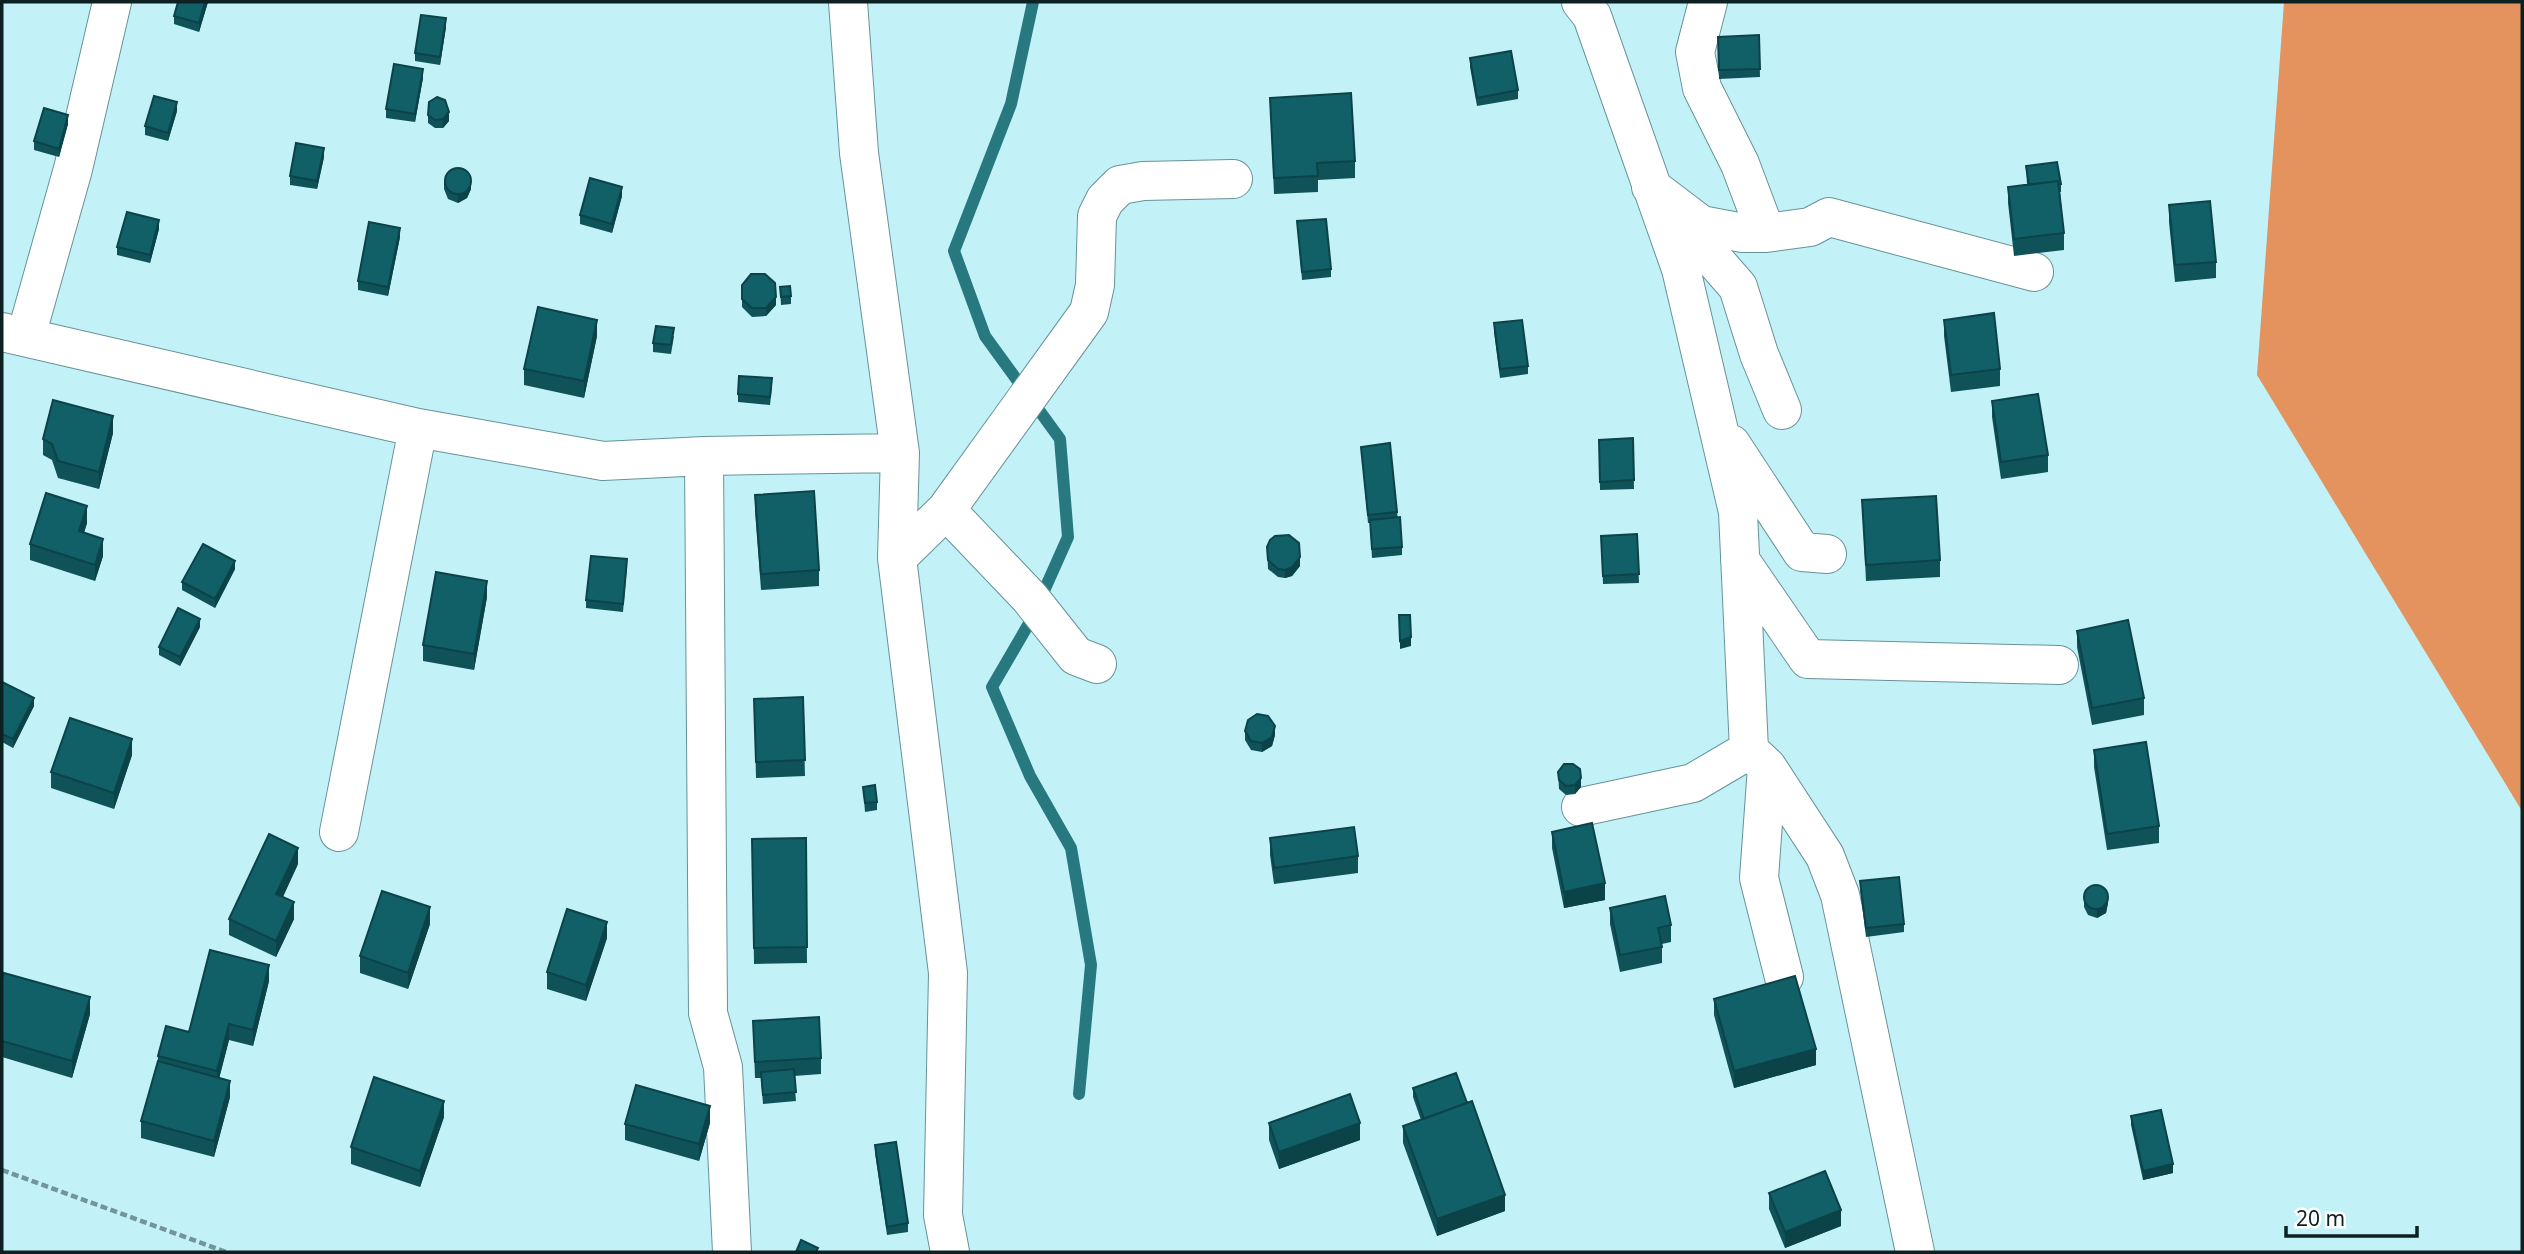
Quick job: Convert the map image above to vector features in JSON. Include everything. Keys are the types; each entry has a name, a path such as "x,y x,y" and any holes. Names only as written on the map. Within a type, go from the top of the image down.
{"street":[{"path":"112,2 73,170 14,334 418,428 603,461 704,456 900,453"},
{"path":"848,2 859,153 900,453 897,558 948,973 943,1214 950,1252"},
{"path":"1581,2 1592,16 1681,269 1738,512 1758,758 1759,878 1784,977"},
{"path":"1708,2 1695,52 1702,88 1740,164 1766,233"},
{"path":"897,558 946,510 1089,312 1095,285 1097,216 1105,200 1119,185 1143,181 1233,179"},
{"path":"1651,187 1701,225 1743,233 1766,233 1810,227 1829,216 2034,272"},
{"path":"1651,187 1738,287 1759,354 1782,410"},
{"path":"1719,425 1802,552 1827,554"},
{"path":"340,832 418,428"},
{"path":"704,456 708,1013 723,1067 732,1252"},
{"path":"946,510 1030,598 1076,656 1097,664"},
{"path":"1740,560 1808,659 2059,665"},
{"path":"1581,807 1692,783 1758,758"},
{"path":"1758,758 1825,856 1840,895 1915,1252"}],"path":[{"path":"2,1170 226,1252"}],"shaded area":[{"path":"2284,2 2522,2 2522,811 2257,375"}],"building":[{"path":"178,2 205,2 199,23 174,16"},
{"path":"421,15 446,18 440,57 415,53"},
{"path":"1759,35 1760,69 1719,70 1718,37"},
{"path":"1511,51 1518,90 1477,98 1470,58"},
{"path":"394,64 423,69 415,114 386,109"},
{"path":"1351,93 1355,161 1317,163 1318,176 1274,178 1270,98"},
{"path":"154,96 177,102 168,133 145,126"},
{"path":"437,97 445,100 449,112 443,119 435,120 428,115 429,102"},
{"path":"44,108 68,115 59,149 34,141"},
{"path":"296,143 324,148 317,181 290,176"},
{"path":"2057,162 2061,184 2058,181 2029,185 2026,166"},
{"path":"458,168 467,172 471,181 467,190 458,194 449,190 445,181 449,172"},
{"path":"590,178 622,187 612,224 580,215"},
{"path":"2058,181 2064,233 2014,239 2008,187"},
{"path":"2210,201 2216,262 2175,265 2169,205"},
{"path":"127,212 159,220 150,255 117,247"},
{"path":"1326,219 1331,269 1302,272 1297,221"},
{"path":"369,222 400,228 388,287 358,281"},
{"path":"751,274 765,274 775,283 776,297 766,308 752,308 742,299 742,285"},
{"path":"790,286 791,296 781,297 780,287"},
{"path":"538,307 597,320 584,381 524,369"},
{"path":"1994,313 2000,369 1951,375 1944,320"},
{"path":"1522,320 1528,366 1500,369 1494,323"},
{"path":"656,326 674,328 671,345 653,343"},
{"path":"739,376 772,378 770,397 738,394"},
{"path":"2038,394 2048,455 2001,462 1992,401"},
{"path":"53,400 113,416 99,472 58,461 52,444 43,439"},
{"path":"1633,438 1634,480 1600,482 1599,440"},
{"path":"1390,443 1397,512 1368,515 1361,447"},
{"path":"814,491 819,570 761,574 755,495"},
{"path":"46,493 87,506 79,531 103,539 95,565 30,544"},
{"path":"1936,496 1940,560 1866,565 1862,500"},
{"path":"1400,517 1402,547 1372,549 1370,520"},
{"path":"1637,534 1639,574 1603,576 1601,536"},
{"path":"1289,535 1299,543 1300,557 1292,567 1278,569 1268,560 1267,547 1275,536"},
{"path":"203,544 235,561 215,599 182,582"},
{"path":"591,556 627,559 623,604 586,600"},
{"path":"436,572 487,581 474,654 423,645"},
{"path":"178,608 200,619 180,657 159,647"},
{"path":"1399,615 1410,615 1411,637 1400,641"},
{"path":"2128,620 2144,698 2092,708 2077,631"},
{"path":"2,682 34,698 13,739 2,734"},
{"path":"803,697 805,760 756,762 754,699"},
{"path":"1257,714 1268,716 1275,726 1272,737 1262,743 1251,741 1245,731 1248,720"},
{"path":"70,718 132,739 114,793 51,772"},
{"path":"2146,742 2159,826 2107,834 2094,750"},
{"path":"1564,764 1573,764 1580,769 1581,778 1575,785 1566,786 1559,780 1558,772"},
{"path":"875,785 877,802 865,803 863,787"},
{"path":"1592,823 1605,883 1564,892 1552,832"},
{"path":"1354,827 1358,856 1274,868 1270,838"},
{"path":"269,834 298,848 276,894 294,902 276,941 229,919"},
{"path":"806,838 807,947 754,948 752,839"},
{"path":"1899,877 1904,924 1866,928 1860,881"},
{"path":"2096,885 2104,889 2108,897 2104,905 2096,909 2088,905 2084,897 2088,889"},
{"path":"382,891 430,907 408,973 360,956"},
{"path":"1665,896 1671,925 1658,928 1662,947 1620,955 1610,908"},
{"path":"567,909 607,922 586,985 547,972"},
{"path":"210,950 269,965 253,1030 229,1024 217,1071 158,1056 166,1026 189,1032"},
{"path":"4,973 90,997 72,1061 2,1041"},
{"path":"1795,976 1816,1049 1734,1071 1714,999"},
{"path":"819,1017 821,1058 755,1062 753,1021"},
{"path":"158,1061 230,1081 214,1141 141,1121"},
{"path":"794,1069 796,1092 763,1095 761,1072"},
{"path":"1456,1073 1467,1103 1424,1119 1413,1088"},
{"path":"374,1077 444,1101 420,1171 351,1147"},
{"path":"636,1085 710,1106 699,1144 625,1124"},
{"path":"1350,1094 1360,1123 1279,1152 1269,1123"},
{"path":"1472,1101 1505,1195 1437,1219 1403,1126"},
{"path":"2161,1110 2173,1164 2143,1171 2131,1116"},
{"path":"896,1142 908,1223 887,1227 875,1145"},
{"path":"1825,1171 1841,1210 1785,1232 1769,1193"},
{"path":"801,1240 818,1248 816,1252 796,1252"}],"waterway":[{"path":"1033,2 1011,104 954,251 985,336 1060,439 1068,537 1031,620 992,687 1030,776 1071,848 1091,965 1079,1094"}]}
